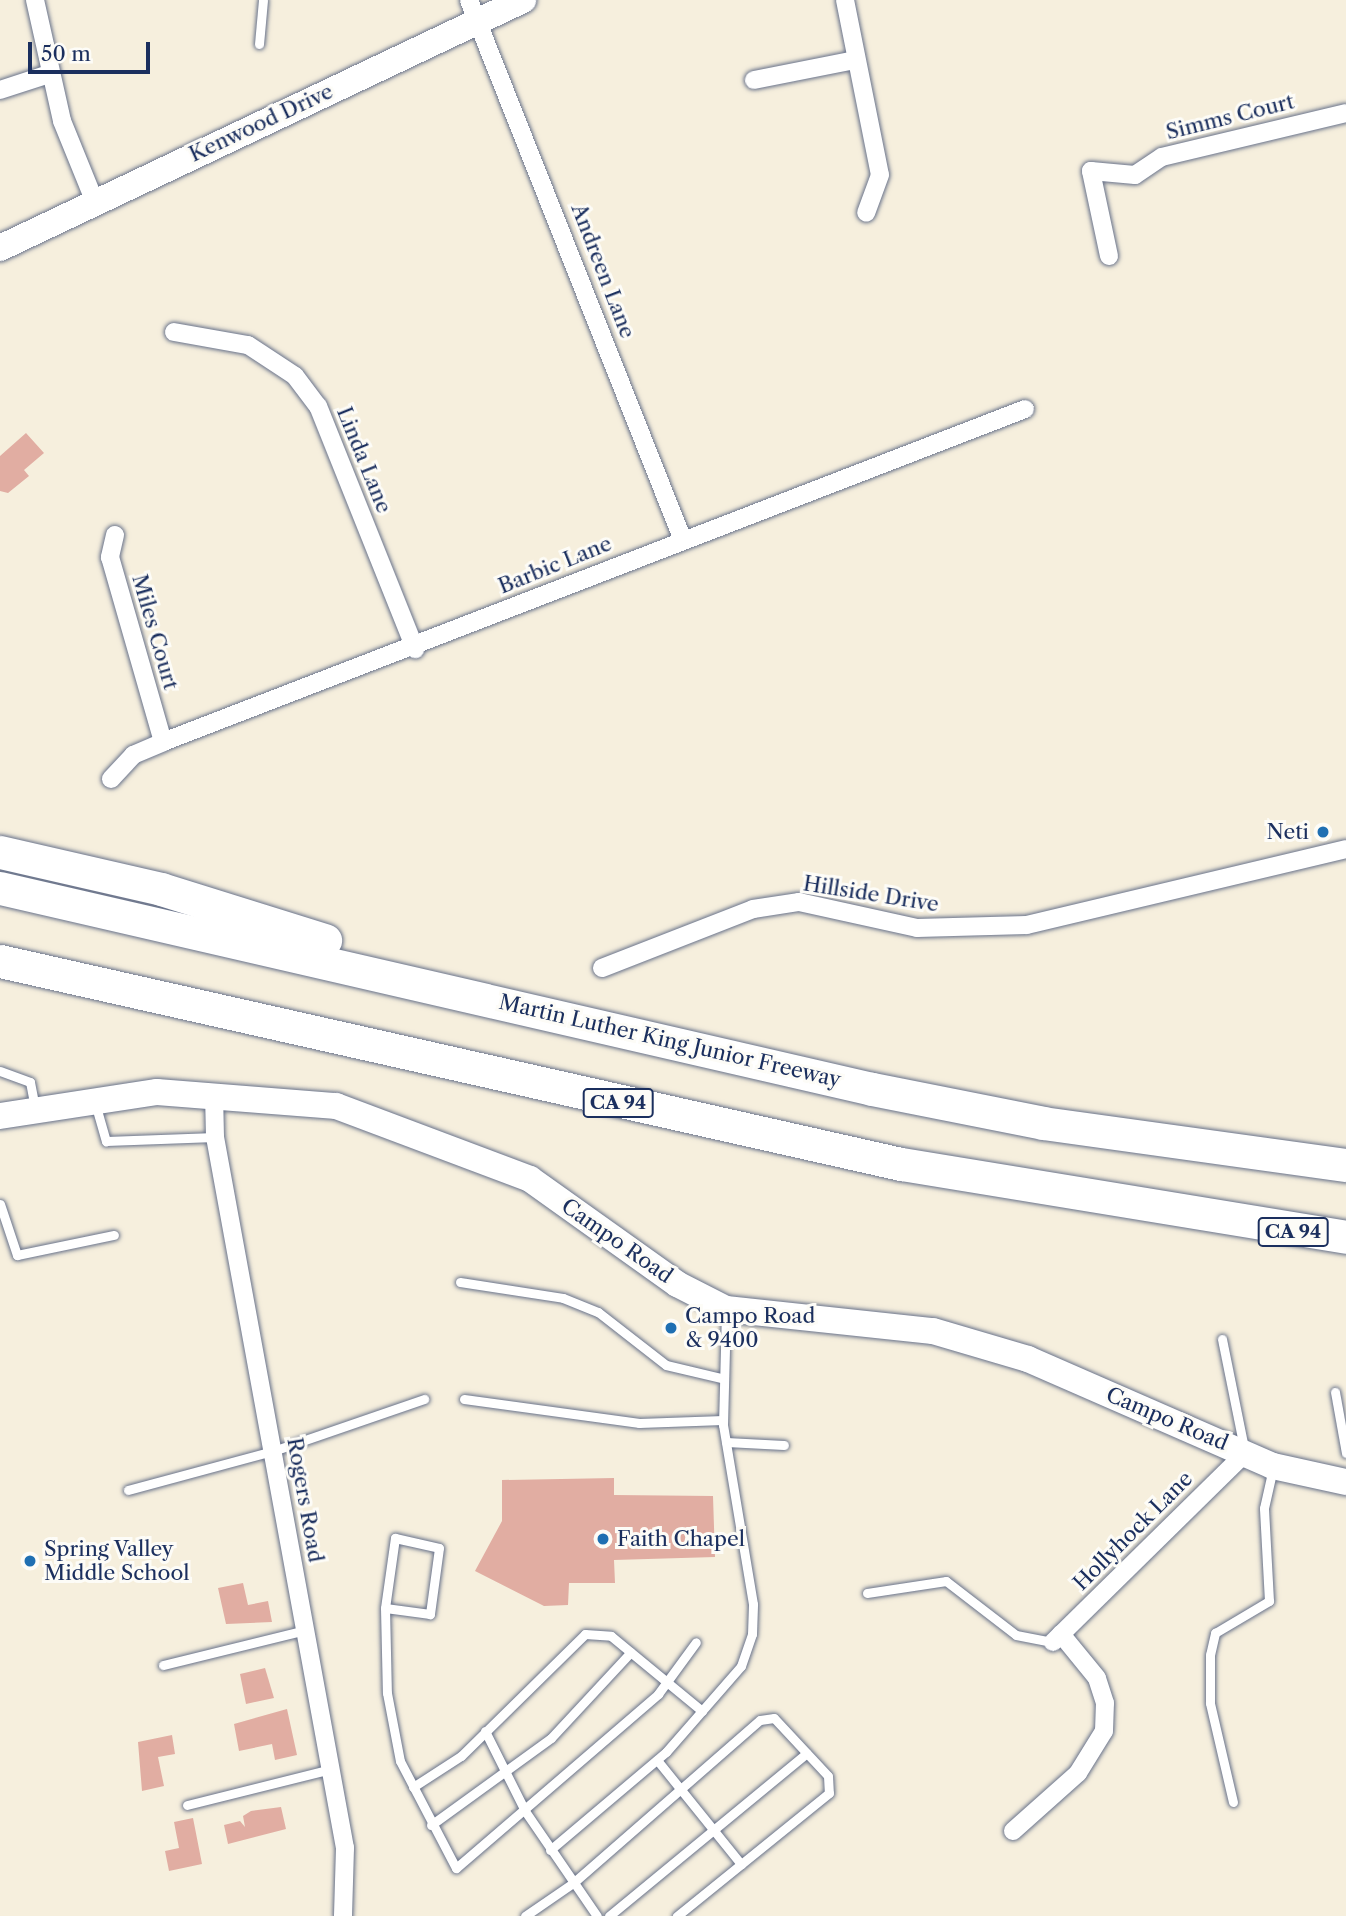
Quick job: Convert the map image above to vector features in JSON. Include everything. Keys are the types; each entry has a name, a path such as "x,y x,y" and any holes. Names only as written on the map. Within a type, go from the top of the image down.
{"highway":[{"path":"0,852 161,889 526,1008"},
{"name":"Martin Luther King Junior Freeway","path":"0,888 1043,1123 1346,1165"},
{"name":"CA 94","path":"0,961 901,1164 1346,1237"},
{"path":"0,975 103,985"}],"main road":[{"name":"Kenwood Drive","path":"0,248 475,11 523,0"},
{"name":"Campo Road","path":"0,1116 94,1099 214,1093 336,1106 468,1152 530,1180 677,1284 726,1309 949,1335 1028,1359 1273,1466 1346,1482"}],"street":[{"path":"35,0 49,74 94,200"},
{"path":"845,0 880,175 866,213"},
{"name":"Andreen Lane","path":"475,11 682,537"},
{"path":"754,80 855,60"},
{"path":"0,90 49,74"},
{"name":"Simms Court","path":"1109,256 1091,171 1135,175 1162,157 1346,113"},
{"name":"Linda Lane","path":"174,332 248,345 295,376 318,406 415,649"},
{"name":"Barbic Lane","path":"111,779 133,755 163,741 415,649 682,537 1025,409"},
{"name":"Miles Court","path":"115,535 110,557 163,741"},
{"name":"Hillside Drive","path":"602,968 716,921 799,902 917,928 1027,925 1346,849"},
{"name":"Rogers Road","path":"214,1093 215,1137 345,1848 343,1916"},
{"name":"Hollyhock Lane","path":"1057,1638 1245,1453"},
{"path":"1013,1831 1079,1773 1104,1731 1102,1690 1057,1638"}],"lane":[{"path":"258,44 263,0"},
{"path":"0,1071 30,1082 35,1110"},
{"path":"94,1099 106,1141 215,1137"},
{"path":"0,1204 17,1255 114,1235"},
{"path":"460,1282 575,1303 598,1312 666,1365 720,1378"},
{"path":"550,1850 657,1760 741,1666 752,1634 753,1604 723,1420 720,1378 726,1309"},
{"path":"1222,1339 1245,1453"},
{"path":"1335,1392 1346,1453"},
{"path":"128,1490 273,1451 424,1399"},
{"path":"464,1399 639,1423 723,1420"},
{"path":"726,1442 784,1445"},
{"path":"1233,1802 1210,1703 1210,1655 1215,1633 1269,1601 1264,1508 1273,1466"},
{"path":"386,1608 430,1614 439,1548 395,1538 386,1608 387,1693 400,1761 431,1825 456,1868 525,1811 667,1682 696,1642"},
{"path":"867,1593 946,1581 1016,1635 1057,1638"},
{"path":"163,1665 306,1630"},
{"path":"413,1787 485,1731 585,1634 611,1636 702,1711"},
{"path":"431,1825 507,1774 551,1738 631,1652"},
{"path":"524,1916 573,1883 769,1716 828,1776 829,1793 677,1916"},
{"path":"485,1731 525,1811 597,1916"},
{"path":"608,1916 715,1833 807,1752"},
{"path":"657,1760 741,1864"},
{"path":"187,1805 331,1769"}],"building":[{"path":"26,433 44,453 24,470 29,476 8,493 0,491 0,456"},
{"name":"Faith Chapel","path":"614,1478 614,1495 713,1496 715,1557 614,1560 615,1583 569,1583 568,1605 544,1606 475,1571 502,1521 502,1480"},
{"path":"243,1583 248,1605 268,1601 272,1622 226,1624 218,1588"},
{"path":"265,1668 274,1698 246,1704 240,1674"},
{"path":"287,1709 297,1755 275,1760 272,1744 239,1751 234,1724"},
{"path":"172,1735 175,1754 158,1757 164,1786 142,1791 138,1742"},
{"path":"281,1807 286,1829 228,1844 224,1825 240,1821 245,1827 243,1816 251,1811"},
{"path":"193,1818 202,1864 169,1871 165,1851 179,1848 174,1822"}],"place":[{"name":"Neti","path":"1323,832"},
{"name":"Campo Road & 9400","path":"671,1328"},
{"name":"Faith Chapel","path":"603,1539"},
{"name":"Spring Valley Middle School","path":"30,1561"}]}
